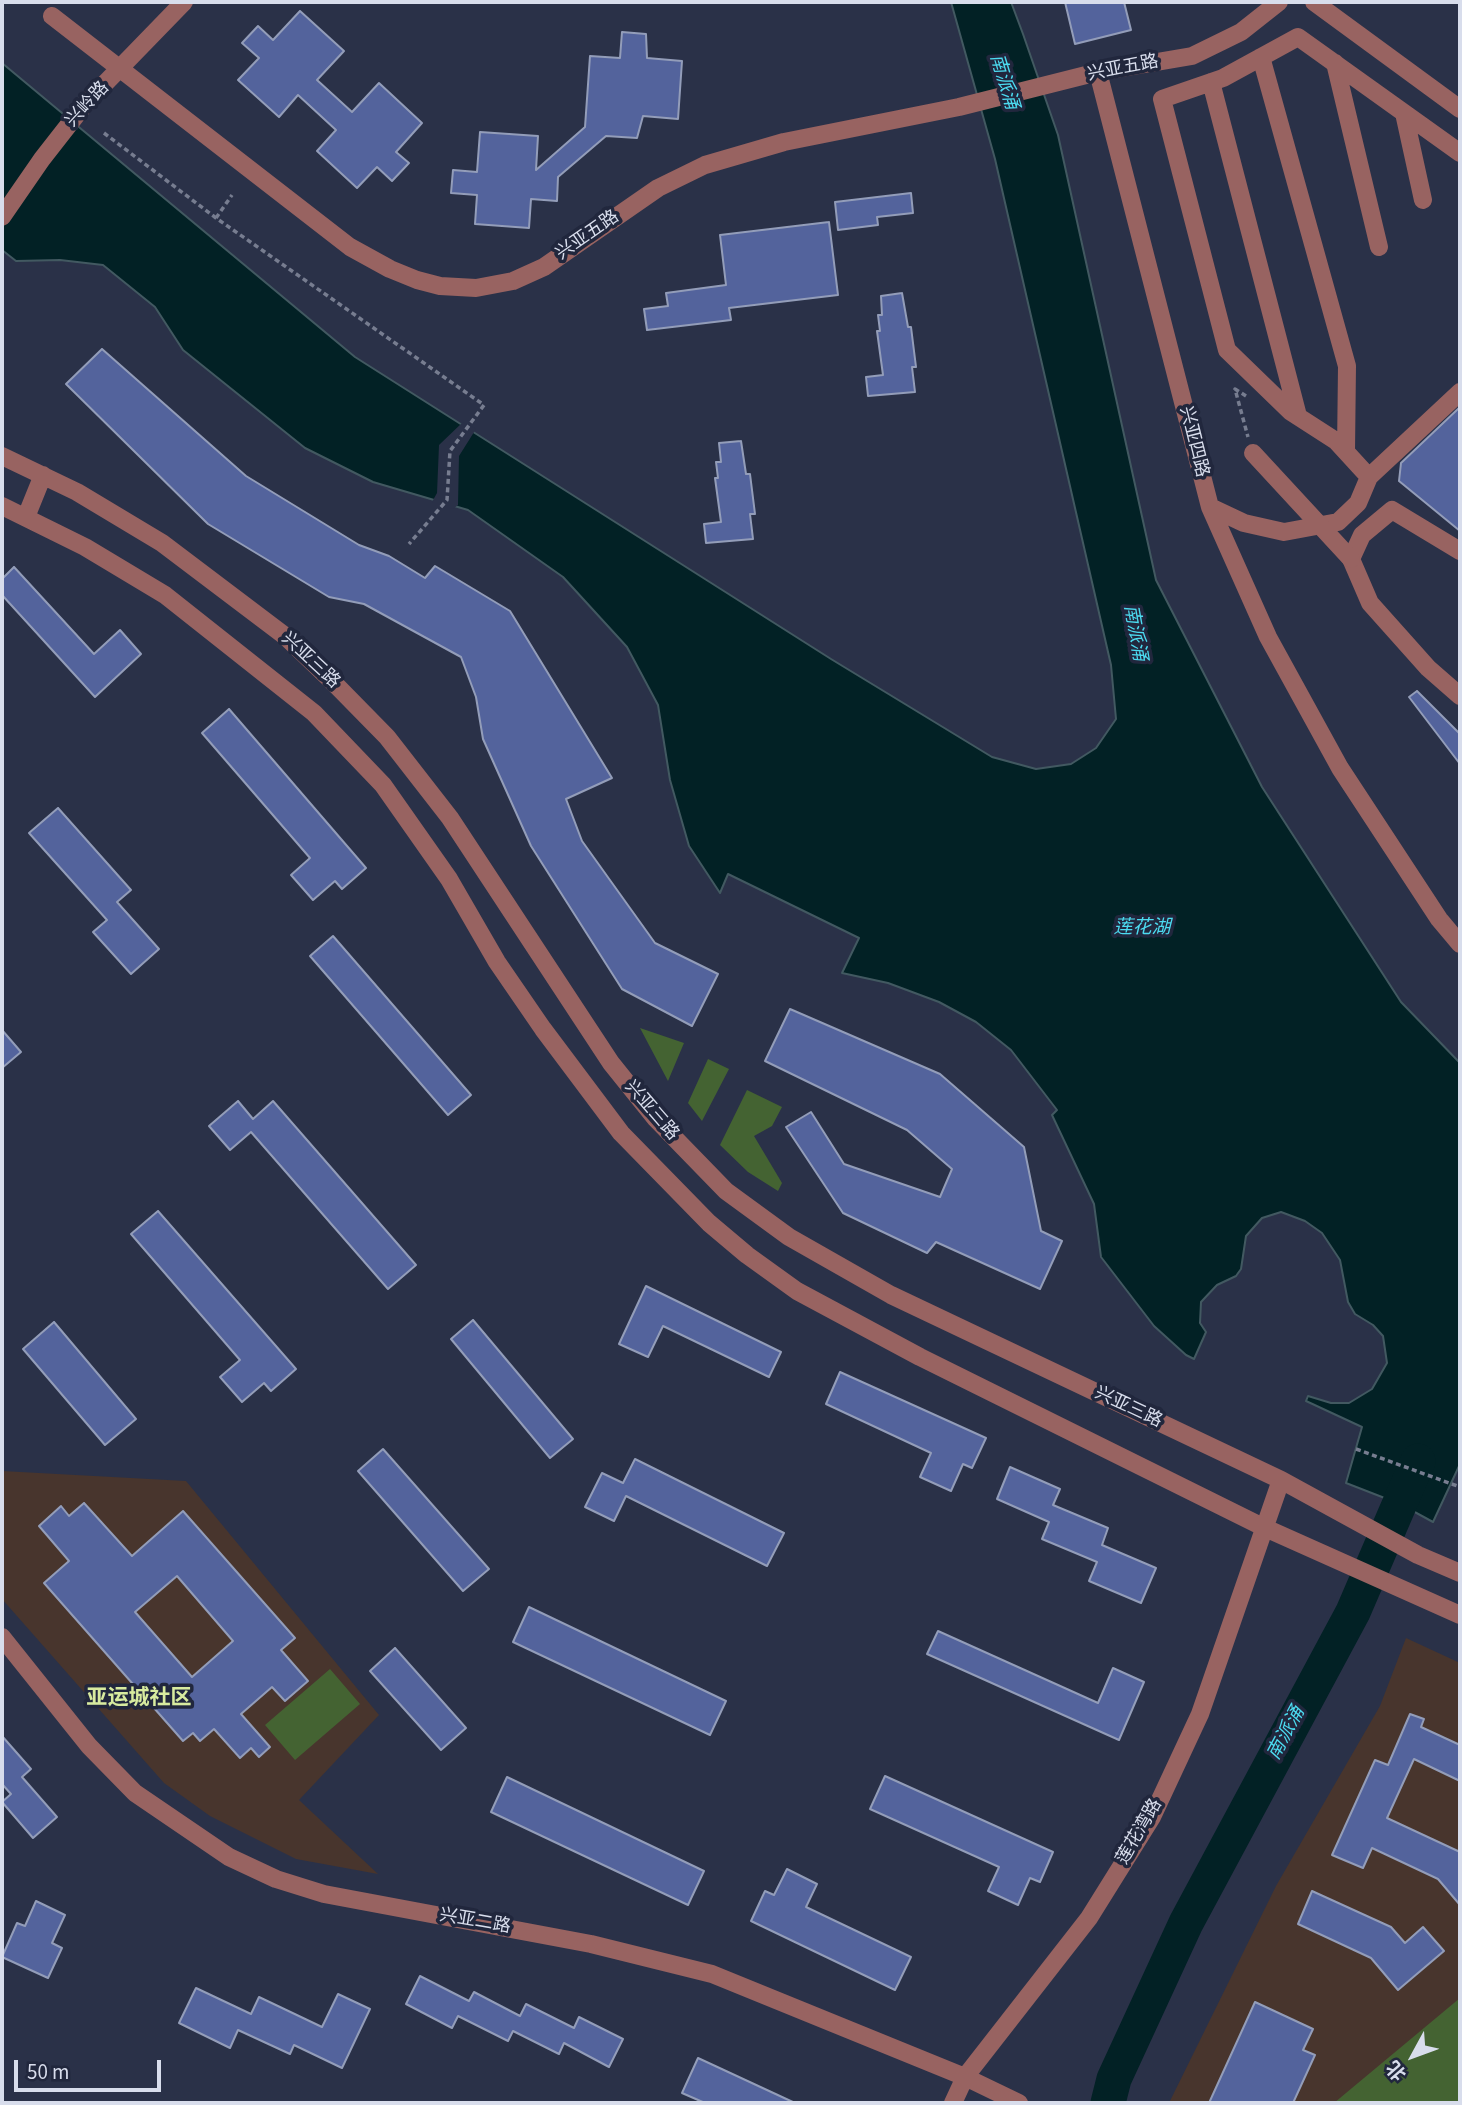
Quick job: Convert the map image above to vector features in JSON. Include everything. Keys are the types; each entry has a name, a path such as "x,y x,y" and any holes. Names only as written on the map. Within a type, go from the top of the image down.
{"street":[{"name":"兴岭路","path":"2,217 85,104 122,69 184,2"},
{"name":"兴亚五路","path":"1192,56 1265,2"},
{"name":"兴亚五路","path":"52,16 350,247 390,269 440,286 477,288 513,281 544,267 658,188 705,165 784,142 959,107 1063,83 1098,72 1192,56 1241,32 1279,2"},
{"path":"1314,2 1460,109"},
{"path":"1368,477 1346,451 1298,416 1227,350 1162,99 1211,82 1298,37 1460,153"},
{"path":"1261,57 1347,366 1346,451"},
{"path":"1335,63 1379,247"},
{"name":"兴亚四路","path":"1098,72 1210,507 1268,637 1340,768 1439,919 1460,944"},
{"path":"1211,82 1298,416"},
{"path":"1405,113 1423,200"},
{"path":"1210,507 1244,523 1284,532 1338,522 1358,503 1368,477 1460,393"},
{"path":"1253,453 1351,559 1370,603 1428,668 1460,696"},
{"name":"兴亚三路","path":"2,456 77,492 162,543 285,636 387,737 450,818 611,1063 656,1119 726,1191 789,1237 891,1295 1281,1480 1418,1555 1460,1573"},
{"path":"26,517 43,475"},
{"name":"兴亚三路","path":"2,506 85,547 164,595 314,713 383,785 449,879 497,962 576,1076 621,1133 709,1223 797,1291 919,1357 1263,1527 1460,1615"},
{"path":"1351,559 1362,535 1392,510 1460,551"},
{"name":"莲花湾路","path":"953,2103 965,2077 1089,1918 1152,1816 1200,1714 1281,1480"},
{"name":"兴亚二路","path":"2,1637 89,1746 135,1793 219,1851 276,1879 324,1894 591,1944 712,1974 965,2077 1019,2103"}],"path":[{"path":"104,133 216,218 484,405 450,451 447,500 409,544"},
{"path":"216,218 232,195"},
{"path":"1253,401 1235,389 1253,453"},
{"path":"1356,1449 1460,1487"}],"shaded area":[{"path":"2,1471 186,1481 379,1715 299,1800 378,1874 296,1859 210,1816 164,1783 2,1599"},
{"path":"1406,1638 1460,1663 1460,2103 1169,2103 1276,1886 1380,1706"}],"green space":[{"path":"640,1028 684,1043 668,1081"},
{"path":"708,1059 729,1069 702,1121 688,1103"},
{"path":"747,1090 782,1107 772,1126 754,1136 782,1183 778,1191 748,1172 720,1145"},
{"path":"330,1669 360,1704 295,1760 265,1725"},
{"path":"1460,1998 1460,2103 1334,2103"}],"water":[{"name":"莲花湖","path":"951,2 1011,2 1023,34 1058,135 1156,580 1262,787 1401,1002 1460,1063 1460,1464 1433,1522 1400,1504 1346,1483 1362,1427 1306,1401 1308,1396 1331,1403 1349,1403 1372,1389 1387,1363 1383,1336 1373,1325 1355,1314 1348,1302 1340,1260 1322,1233 1305,1221 1281,1212 1262,1218 1246,1236 1241,1269 1236,1276 1217,1285 1201,1302 1200,1323 1206,1332 1194,1359 1186,1355 1154,1326 1101,1257 1094,1204 1052,1115 1057,1110 1011,1050 976,1022 939,1002 888,983 842,973 859,938 728,874 720,893 689,846 670,780 658,705 627,647 563,577 468,510 373,482 305,448 183,350 155,307 103,265 60,260 16,261 2,250 2,63 355,357 831,659 992,757 1036,769 1071,764 1096,748 1116,719 1111,665 995,159"}],"pier":[{"path":"463,422 476,429 459,456 458,505 453,509 432,502 437,493 439,445"}],"building":[{"path":"1065,2 1124,2 1131,30 1075,44"},
{"path":"300,11 344,51 317,80 352,112 379,83 422,123 396,152 409,163 392,181 377,167 357,188 317,151 336,130 298,95 279,117 238,80 259,58 242,43 258,26 273,40"},
{"path":"622,32 646,34 647,58 682,61 678,119 643,116 637,138 606,136 558,177 557,201 531,199 529,228 475,224 477,195 451,193 453,170 477,172 480,132 538,136 536,170 585,127 590,56 620,58"},
{"path":"911,193 913,213 877,217 878,225 838,230 835,202"},
{"path":"829,222 838,295 729,308 731,320 647,330 644,309 668,306 666,293 726,285 720,235"},
{"path":"902,293 908,327 911,327 916,367 912,367 915,392 868,396 866,377 883,375 877,331 880,331 878,315 882,315 881,296"},
{"path":"102,349 246,476 359,545 389,556 425,578 435,566 510,611 612,778 566,799 582,841 655,943 718,974 692,1026 622,989 531,846 483,739 476,697 461,657 364,604 329,597 208,524 66,384"},
{"path":"1460,407 1460,531 1399,481 1401,463"},
{"path":"741,441 746,474 750,474 755,514 750,514 753,539 706,543 704,524 721,522 715,478 718,478 716,462 721,462 719,443"},
{"path":"14,567 94,654 120,630 141,654 95,697 2,595 2,579"},
{"path":"1417,691 1460,734 1460,764 1409,697"},
{"path":"229,709 366,868 342,889 335,881 313,900 291,875 310,858 202,733"},
{"path":"58,808 131,890 117,902 159,949 131,974 93,932 107,920 29,833"},
{"path":"333,936 471,1095 448,1115 310,956"},
{"path":"790,1009 940,1074 1024,1147 1041,1231 1062,1241 1040,1289 936,1242 927,1253 843,1213 786,1127 811,1112 844,1164 940,1197 952,1169 907,1130 765,1061"},
{"path":"2,1030 21,1052 2,1068"},
{"path":"238,1101 253,1119 273,1101 416,1265 388,1289 251,1132 230,1150 209,1126"},
{"path":"158,1211 296,1369 271,1391 264,1383 242,1402 220,1377 240,1360 131,1234"},
{"path":"646,1286 781,1352 769,1377 663,1326 648,1357 619,1344"},
{"path":"473,1320 573,1439 550,1458 451,1339"},
{"path":"54,1322 136,1419 105,1445 23,1349"},
{"path":"840,1372 986,1438 972,1468 963,1464 951,1491 920,1477 931,1453 826,1404"},
{"path":"383,1449 489,1569 463,1591 358,1471"},
{"path":"635,1459 784,1533 767,1566 626,1496 614,1521 585,1507 602,1473 623,1483"},
{"path":"1010,1467 1060,1489 1053,1505 1108,1528 1102,1545 1156,1568 1141,1603 1089,1581 1097,1562 1042,1539 1049,1522 997,1499"},
{"path":"84,1503 132,1556 183,1511 295,1638 281,1650 308,1681 285,1701 272,1687 241,1714 270,1747 259,1757 251,1748 240,1758 214,1729 200,1741 193,1733 183,1741 44,1583 69,1561 39,1526 61,1506 69,1516","holes":["177,1576 233,1641 192,1677 135,1612"]},
{"path":"529,1607 726,1701 710,1735 513,1642"},
{"path":"938,1631 1098,1703 1113,1668 1144,1682 1119,1740 927,1654"},
{"path":"395,1648 466,1728 441,1750 370,1671"},
{"path":"1410,1714 1424,1719 1421,1727 1460,1745 1460,1781 1414,1759 1387,1818 1460,1852 1460,1905 1438,1879 1372,1848 1363,1868 1332,1855 1375,1760 1388,1765"},
{"path":"2,1736 31,1769 22,1777 57,1817 33,1838 2,1802 11,1794 2,1784"},
{"path":"885,1776 1053,1852 1040,1882 1030,1878 1018,1905 988,1891 999,1867 870,1809"},
{"path":"507,1777 704,1871 688,1905 491,1812"},
{"path":"787,1869 817,1884 806,1907 911,1957 895,1990 751,1921 765,1891 774,1895"},
{"path":"1312,1891 1391,1927 1405,1943 1423,1927 1444,1951 1398,1990 1371,1958 1298,1924"},
{"path":"36,1901 65,1915 52,1943 62,1948 48,1978 2,1957 17,1923 25,1926"},
{"path":"420,1976 469,2001 474,1992 520,2016 526,2004 574,2028 579,2017 623,2039 609,2067 564,2043 559,2054 513,2031 508,2041 458,2016 452,2028 406,2004"},
{"path":"196,1988 251,2014 259,1997 322,2027 338,1994 370,2009 342,2068 294,2045 290,2054 238,2030 230,2048 179,2023"},
{"path":"1255,2002 1313,2029 1303,2050 1315,2055 1293,2103 1209,2103"},
{"path":"698,2058 795,2103 705,2103 682,2093"}],"waterway":[{"name":"南派涌","path":"1108,2103 1114,2079 1186,1923 1353,1612 1418,1461"}],"district":[{"name":"亚运城社区","path":"139,1699"}]}
